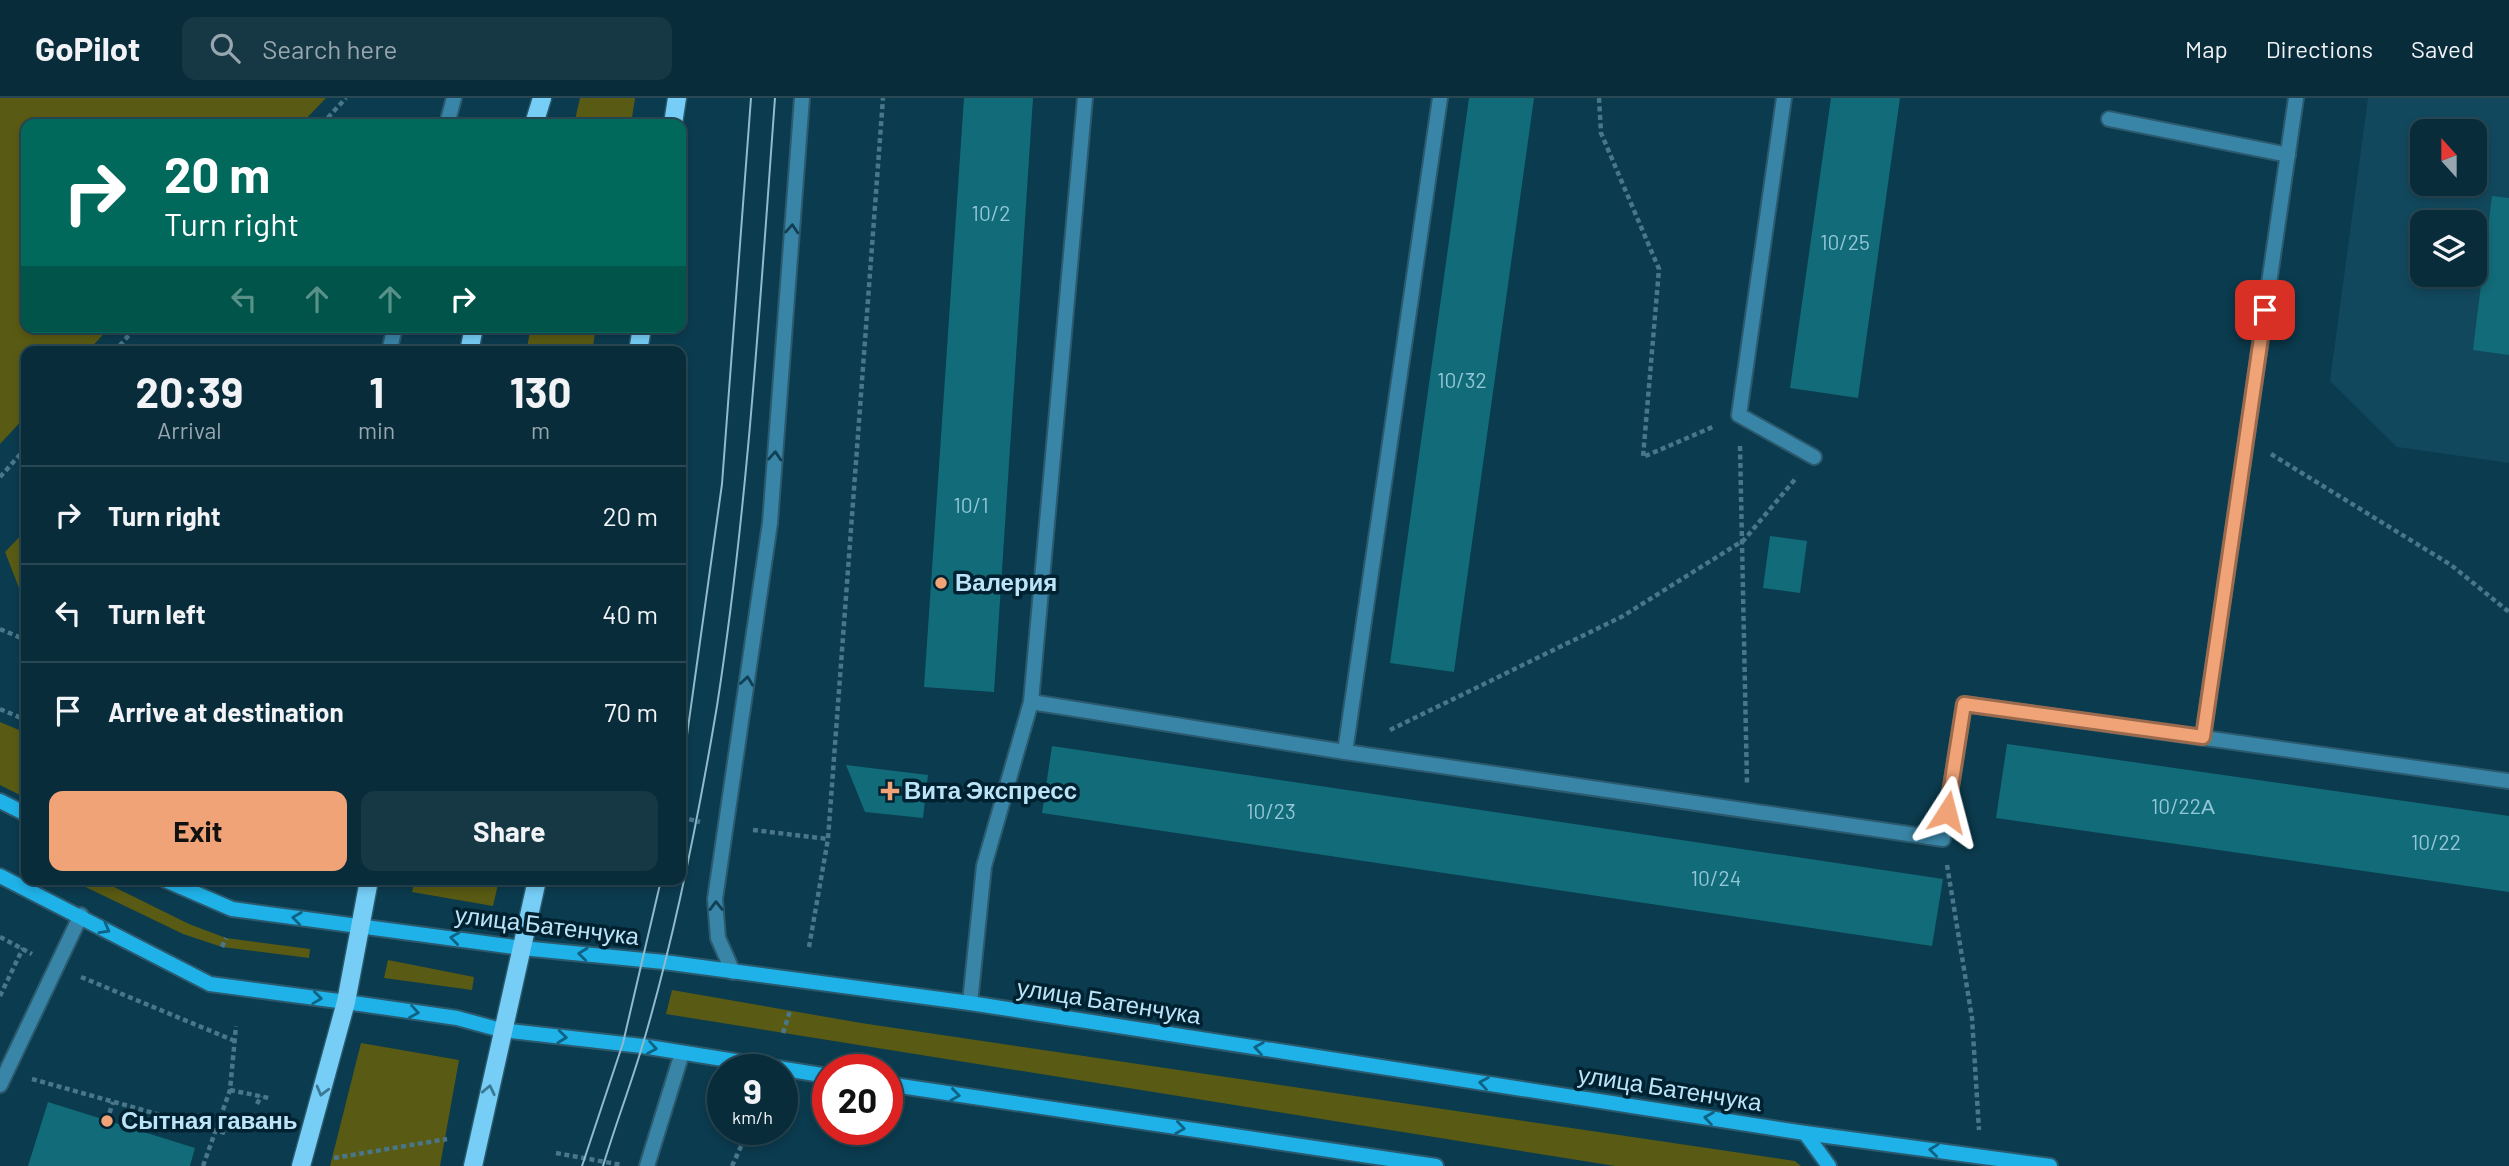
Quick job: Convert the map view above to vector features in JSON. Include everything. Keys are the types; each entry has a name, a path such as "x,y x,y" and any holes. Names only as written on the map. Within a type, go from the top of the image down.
{"main road":[{"path":"536,119 542,98"},
{"path":"674,119 677,98"},
{"path":"0,801 21,812"},
{"path":"0,876 81,915 209,984 457,1018 501,1030 682,1053 812,1073"},
{"name":"улица Батенчука","path":"177,885 232,909 970,1003 1805,1133 2050,1166"},
{"path":"301,1166 346,1002 368,885"},
{"path":"473,1166 501,1030 536,885"},
{"path":"903,1086 1436,1166"},
{"path":"1805,1133 1829,1166"}],"street":[{"path":"448,119 454,98"},
{"path":"733,972 718,938 715,899 770,523 802,98"},
{"path":"970,1003 984,866 1031,702 1085,98"},
{"path":"1345,752 1440,98"},
{"path":"1784,98 1739,415 1814,457"},
{"path":"2203,737 2297,98"},
{"path":"2109,119 2288,155"},
{"path":"1031,702 1345,752 1943,839 1964,704 2509,780"},
{"path":"0,1085 81,915"},
{"path":"647,1166 682,1053"}],"path":[{"path":"326,119 345,98"},
{"path":"809,947 828,839 883,98"},
{"path":"1599,98 1601,132 1659,269 1643,457 1739,415 1744,540 1747,810"},
{"path":"2246,439 2451,565 2509,612"},
{"path":"0,477 21,454"},
{"path":"1345,752 1623,616 1744,540 1814,457"},
{"path":"0,629 21,637"},
{"path":"0,709 21,718"},
{"path":"686,818 705,822"},
{"path":"753,830 828,839"},
{"path":"1943,839 1972,1018 1980,1156"},
{"path":"0,937 56,967 235,1041"},
{"path":"222,947 226,938"},
{"path":"0,996 23,948"},
{"path":"783,1032 790,1011"},
{"path":"203,1166 230,1090 236,1026"},
{"path":"5,1070 225,1133"},
{"path":"230,1090 269,1098"},
{"path":"257,1104 261,1096"},
{"path":"107,1121 113,1102"},
{"path":"332,1158 447,1139"},
{"path":"732,1166 742,1145"},
{"path":"556,1153 622,1165"}],"shaded area":[{"path":"0,98 326,98 306,119 21,119 21,333 104,333 93,346 21,346 21,421 0,444"},
{"path":"580,98 635,98 632,119 575,119"},
{"path":"2368,98 2509,98 2509,463 2397,447 2330,381"},
{"path":"530,333 595,333 593,346 527,346"},
{"path":"21,535 21,593 5,552"},
{"path":"0,722 21,731 21,796 0,785"},
{"path":"81,885 110,885 189,924 226,938 310,949 309,958 222,947 183,934"},
{"path":"414,885 498,885 493,906 412,892"},
{"path":"388,960 474,977 472,990 384,978"},
{"path":"672,990 861,1023 1795,1161 1801,1166 1615,1166 666,1014"},
{"path":"361,1043 459,1060 440,1166 330,1166"}],"building":[{"path":"964,98 1033,98 994,692 924,687"},
{"path":"1469,98 1534,98 1454,672 1390,663"},
{"path":"1831,98 1900,98 1858,398 1790,388"},
{"path":"2492,196 2509,198 2509,355 2473,350 2481,287 2487,287 2487,237"},
{"path":"1770,536 1807,541 1800,593 1763,588"},
{"path":"2007,744 2509,816 2509,892 1996,818"},
{"path":"1052,746 1943,879 1932,946 1042,813"},
{"path":"846,765 928,775 923,818 865,812"},
{"path":"48,1102 195,1148 190,1166 28,1166"}],"tram line":[{"path":"686,742 722,484 751,98"},
{"path":"686,871 717,706 737,555 775,98"},
{"path":"582,1166 623,1043 660,885"},
{"path":"603,1166 642,1047 683,885"}],"place":[{"name":"Валерия","path":"941,583"},
{"name":"Вита Экспресс","path":"890,791"},
{"name":"Сытная гавань","path":"107,1121"}],"route":[{"path":"1947,812 1964,704 2203,737 2265,310"}]}
